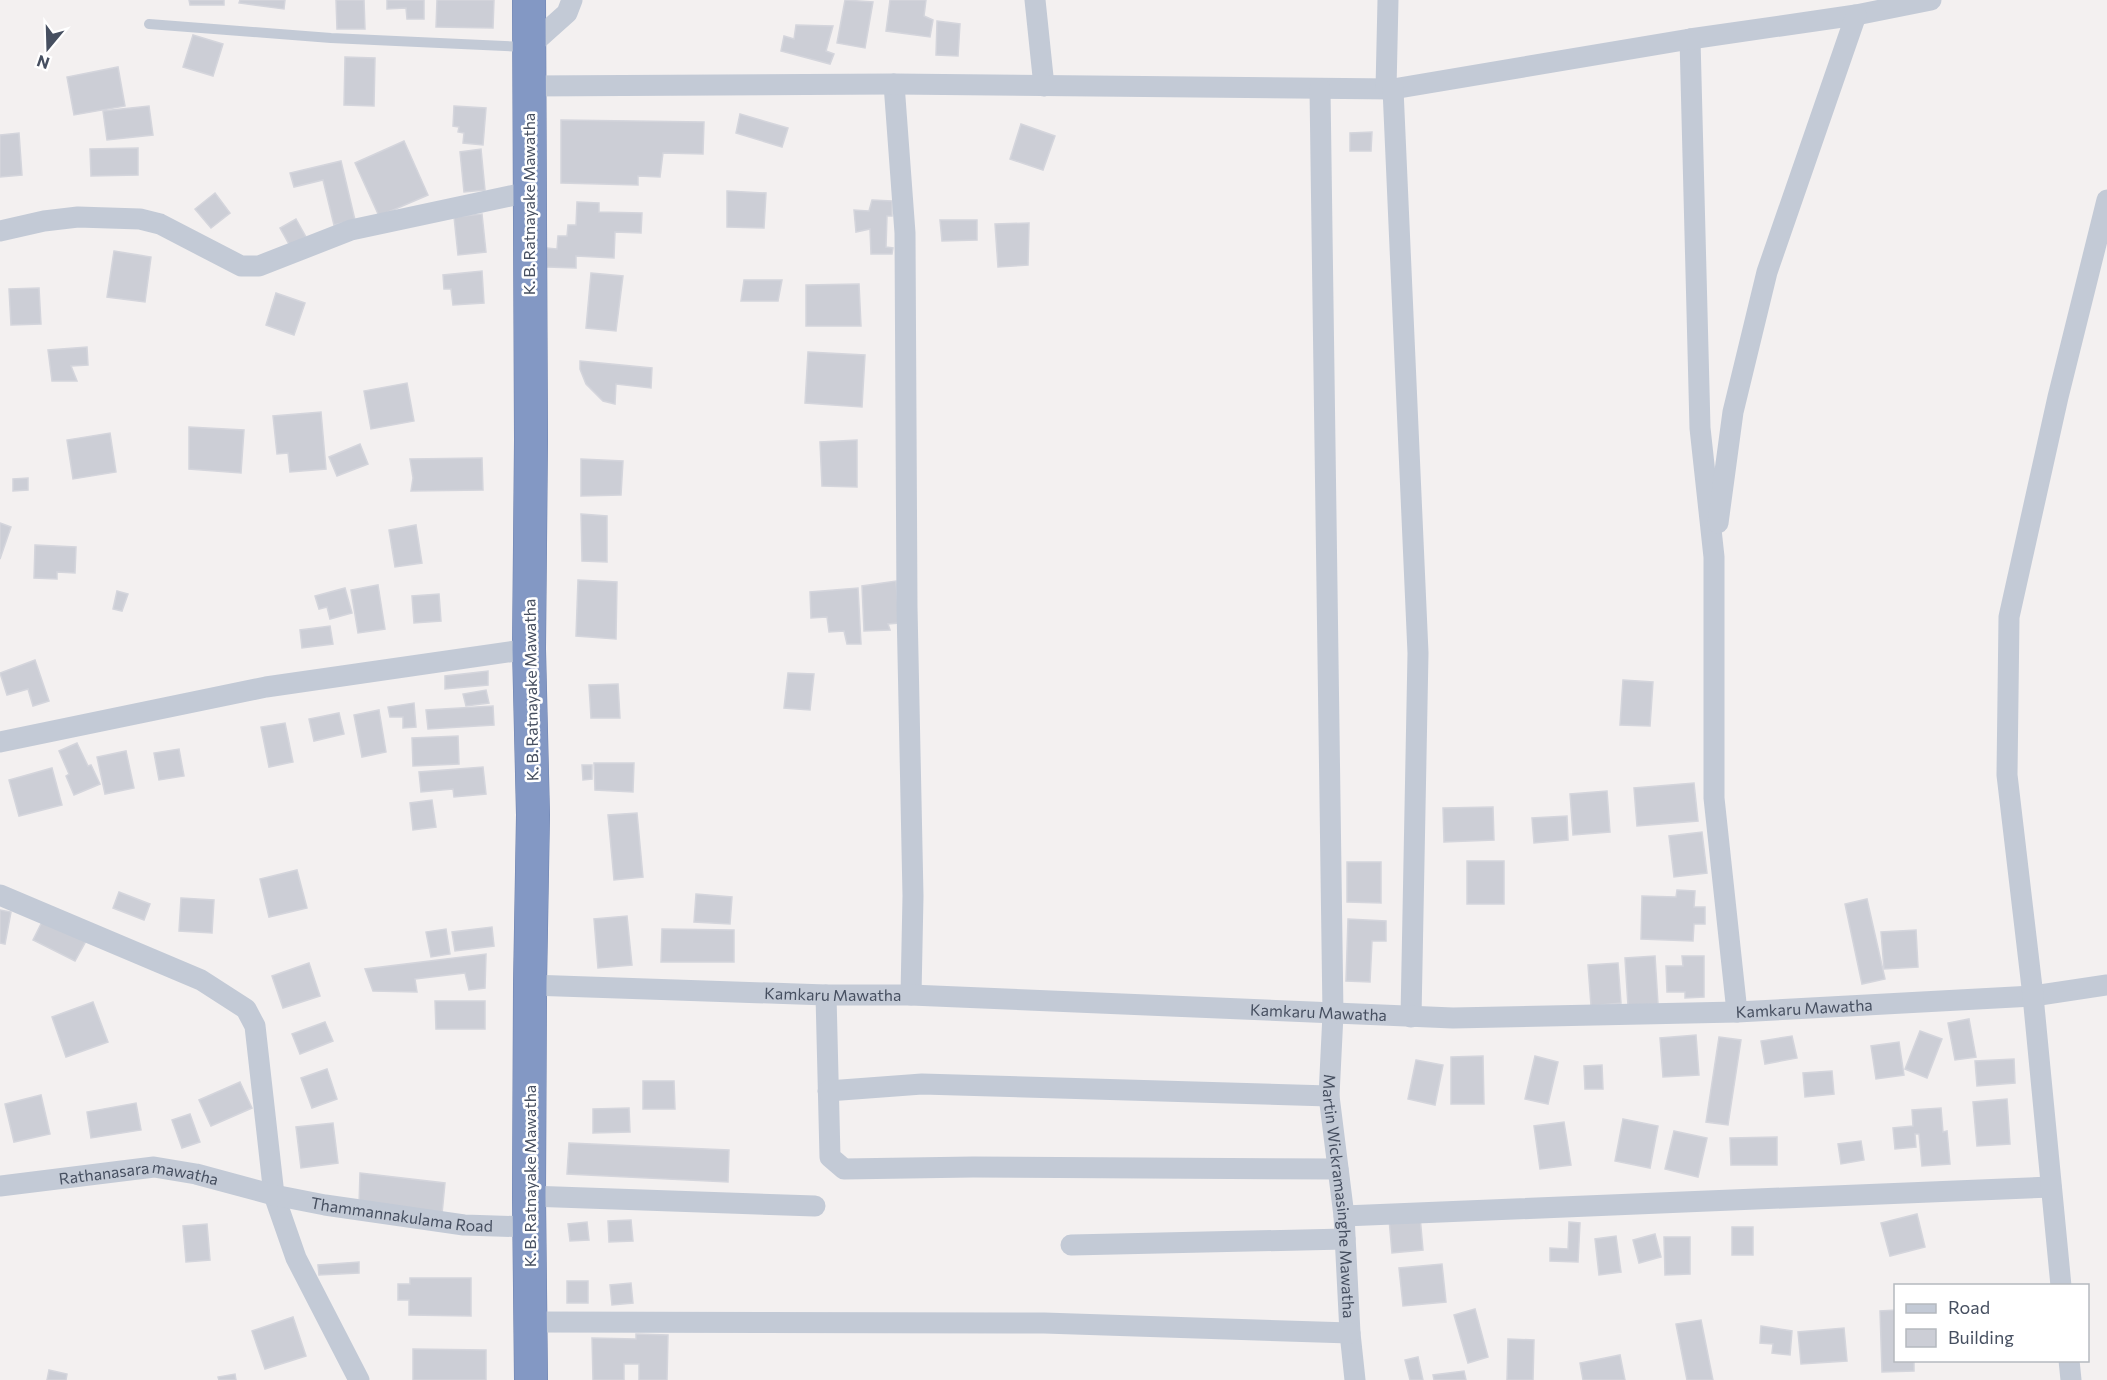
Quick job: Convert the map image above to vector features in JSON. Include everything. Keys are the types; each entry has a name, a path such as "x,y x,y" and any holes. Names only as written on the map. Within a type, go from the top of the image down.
{"highway":[{"name":"K. B. Ratnayake Mawatha","path":"529,0 530,649 533,815 529,1212 531,1380"}],"street":[{"path":"529,47 567,12 572,0"},
{"path":"1035,0 1044,86"},
{"path":"1388,0 1390,89 1418,653 1411,1017"},
{"path":"528,86 894,84 1390,89 1690,39 1856,15 1931,0"},
{"path":"1714,557 1732,412 1767,272 1856,15"},
{"path":"1690,39 1700,428 1714,557 1714,798 1737,1012"},
{"path":"894,84 905,233 907,607 914,896 911,995"},
{"name":"Martin Wickramasinghe Mawatha","path":"1320,89 1333,1014 1329,1096 1344,1216 1350,1333 1355,1380"},
{"path":"0,231 44,221 78,217 140,219 160,224 241,266 259,266 351,230 529,192"},
{"path":"2061,1284 2033,996 2007,775 2009,617 2058,398 2107,200"},
{"path":"0,742 266,687 530,649"},
{"path":"0,895 201,980 246,1009 255,1026 274,1195 296,1258 353,1378"},
{"name":"Kamkaru Mawatha","path":"530,985 826,995 911,995 1411,1017 1737,1012 2033,996 2107,985"},
{"path":"826,995 830,1157 844,1169 973,1167 1338,1169"},
{"path":"828,1091 922,1084 1329,1096"},
{"name":"Rathanasara mawatha","path":"0,1186 154,1167 196,1173 274,1195"},
{"path":"1344,1216 2051,1187"},
{"name":"Thammannakulama Road","path":"274,1195 337,1207 464,1225 529,1212 815,1206"},
{"path":"1071,1245 1345,1239"},
{"path":"531,1322 1044,1323 1350,1333"},
{"path":"2069,1362 2071,1380"}],"lane":[{"path":"149,24 331,38 529,47"}],"building":[{"path":"189,0 224,0 224,5 190,5"},
{"path":"240,0 285,0 284,9 239,3"},
{"path":"336,0 364,0 365,29 337,29"},
{"path":"387,0 424,0 424,19 407,19 406,8 387,9"},
{"path":"437,0 494,0 493,28 436,27"},
{"path":"845,0 873,2 865,48 837,43"},
{"path":"890,0 926,0 924,16 933,20 930,37 886,31"},
{"path":"937,21 960,24 958,56 936,55"},
{"path":"796,25 833,26 826,51 834,54 830,64 781,51 784,36 794,39"},
{"path":"193,35 223,44 213,76 183,67"},
{"path":"345,57 375,58 374,106 344,105"},
{"path":"118,67 125,106 74,115 67,77"},
{"path":"149,106 153,135 107,140 103,111"},
{"path":"454,106 486,108 483,145 463,143 464,133 458,132 459,127 453,126"},
{"path":"740,114 788,128 782,147 736,133"},
{"path":"561,120 704,122 703,154 663,153 660,177 638,176 638,185 561,183"},
{"path":"1021,124 1055,136 1043,170 1010,159"},
{"path":"1372,132 1371,151 1350,151 1350,133"},
{"path":"19,133 22,175 0,177 0,135"},
{"path":"404,141 428,195 379,216 355,163"},
{"path":"138,148 138,175 91,176 90,149"},
{"path":"481,149 485,190 464,192 460,152"},
{"path":"341,161 355,220 334,225 323,180 294,187 290,173"},
{"path":"727,191 766,193 764,228 727,227"},
{"path":"215,193 230,213 211,228 195,209"},
{"path":"872,200 892,201 892,216 887,216 886,247 893,248 892,254 871,254 870,229 856,232 854,210 869,211"},
{"path":"577,202 599,203 599,212 642,213 641,233 615,232 614,258 576,256 576,268 547,267 547,248 557,249 558,236 567,236 568,225 576,225"},
{"path":"482,214 486,252 458,255 454,217"},
{"path":"296,219 306,237 290,246 280,228"},
{"path":"940,220 977,220 977,240 942,241"},
{"path":"1029,223 1028,265 998,267 995,224"},
{"path":"114,251 151,257 145,302 107,297"},
{"path":"482,271 484,303 453,305 451,289 444,289 443,275"},
{"path":"591,273 623,276 616,331 586,328"},
{"path":"744,280 782,280 778,301 741,301"},
{"path":"859,284 861,326 806,326 806,285"},
{"path":"39,288 41,324 11,325 9,289"},
{"path":"276,293 305,303 294,335 266,325"},
{"path":"87,347 88,365 71,366 77,381 52,381 48,350"},
{"path":"808,352 865,355 862,407 805,403"},
{"path":"580,361 652,368 651,388 616,384 615,404 603,401 586,384 580,369"},
{"path":"407,383 414,421 371,429 364,391"},
{"path":"321,412 326,469 290,472 288,453 277,454 273,416"},
{"path":"189,427 244,430 241,473 189,469"},
{"path":"110,433 116,472 73,479 67,440"},
{"path":"857,440 857,487 822,486 820,442"},
{"path":"360,444 368,464 337,476 329,457"},
{"path":"482,458 483,490 411,491 413,478 410,459"},
{"path":"581,459 623,461 621,495 581,496"},
{"path":"28,478 28,490 13,491 13,479"},
{"path":"581,514 607,516 607,562 582,561"},
{"path":"0,523 11,527 0,559"},
{"path":"416,525 422,563 395,567 389,530"},
{"path":"35,545 76,547 75,573 57,572 57,579 34,578"},
{"path":"578,580 617,582 616,639 576,636"},
{"path":"896,581 899,623 888,624 890,630 864,631 862,586"},
{"path":"378,585 385,629 358,633 351,590"},
{"path":"345,588 352,613 330,619 327,607 319,609 315,596"},
{"path":"858,588 861,644 847,644 844,631 829,632 827,617 811,618 810,592"},
{"path":"117,591 128,594 122,611 113,609"},
{"path":"439,594 441,621 414,623 412,596"},
{"path":"330,626 333,644 302,648 300,630"},
{"path":"35,660 49,701 33,706 28,689 7,695 0,673"},
{"path":"488,671 488,685 445,689 445,676"},
{"path":"788,673 814,674 810,710 784,708"},
{"path":"1623,680 1653,682 1650,726 1620,725"},
{"path":"618,684 620,718 591,718 589,685"},
{"path":"486,690 489,703 466,706 463,694"},
{"path":"414,703 416,727 403,728 403,717 390,717 388,707"},
{"path":"493,706 494,725 428,729 426,710"},
{"path":"379,710 386,752 362,757 354,715"},
{"path":"339,713 344,734 314,741 309,719"},
{"path":"285,723 293,762 269,767 261,727"},
{"path":"458,736 459,764 413,766 412,738"},
{"path":"77,743 100,784 74,795 66,776 69,774 59,751"},
{"path":"179,749 184,776 159,780 154,753"},
{"path":"126,751 134,788 105,794 97,757"},
{"path":"594,763 634,763 633,792 595,790"},
{"path":"582,765 592,765 592,779 583,780"},
{"path":"483,767 486,794 454,797 453,789 421,792 419,772"},
{"path":"52,768 62,805 19,816 9,780"},
{"path":"1694,783 1698,821 1637,826 1634,788"},
{"path":"1607,791 1610,832 1573,835 1570,794"},
{"path":"432,800 436,827 413,830 410,803"},
{"path":"1493,807 1494,840 1444,842 1443,808"},
{"path":"637,813 643,877 614,880 608,815"},
{"path":"1567,816 1568,840 1534,843 1532,818"},
{"path":"1702,832 1707,873 1674,877 1669,836"},
{"path":"1467,861 1504,861 1504,904 1467,904"},
{"path":"1347,862 1381,862 1381,903 1347,902"},
{"path":"297,870 307,908 269,917 260,879"},
{"path":"1677,890 1695,891 1694,907 1705,907 1705,924 1694,924 1693,941 1641,939 1642,896 1676,897"},
{"path":"119,892 150,904 144,920 113,908"},
{"path":"696,894 732,897 730,924 694,922"},
{"path":"181,898 214,900 212,933 179,931"},
{"path":"1867,899 1885,979 1862,984 1845,904"},
{"path":"0,910 11,912 5,944 0,943"},
{"path":"627,916 632,965 598,968 594,919"},
{"path":"1348,919 1386,921 1386,941 1372,941 1370,982 1346,981"},
{"path":"43,920 86,941 75,961 33,940"},
{"path":"492,927 494,946 455,951 452,932"},
{"path":"446,929 450,954 431,957 426,932"},
{"path":"662,929 734,930 734,962 661,962"},
{"path":"1916,930 1918,967 1884,969 1881,932"},
{"path":"486,954 485,988 469,990 465,973 415,979 417,992 373,991 365,969"},
{"path":"1655,956 1658,1004 1628,1006 1625,958"},
{"path":"1682,956 1704,956 1704,997 1685,998 1685,992 1667,992 1666,966 1683,966"},
{"path":"309,963 320,996 283,1008 272,976"},
{"path":"1618,963 1621,1003 1591,1006 1588,965"},
{"path":"435,1001 485,1001 485,1029 436,1029"},
{"path":"93,1002 108,1042 66,1057 52,1017"},
{"path":"1969,1019 1976,1057 1955,1060 1948,1023"},
{"path":"325,1022 333,1041 300,1054 292,1034"},
{"path":"1920,1031 1942,1039 1927,1078 1905,1069"},
{"path":"1696,1035 1699,1075 1663,1077 1660,1038"},
{"path":"1792,1036 1797,1058 1765,1064 1761,1041"},
{"path":"1719,1037 1741,1040 1728,1125 1706,1122"},
{"path":"1899,1042 1904,1075 1876,1079 1871,1046"},
{"path":"1483,1056 1484,1104 1451,1104 1451,1057"},
{"path":"1535,1056 1558,1062 1548,1104 1525,1099"},
{"path":"2014,1059 2015,1083 1977,1086 1975,1061"},
{"path":"1416,1060 1443,1065 1435,1105 1408,1099"},
{"path":"1602,1065 1603,1089 1585,1089 1584,1066"},
{"path":"327,1069 337,1099 312,1108 301,1078"},
{"path":"1832,1071 1834,1094 1805,1097 1803,1073"},
{"path":"643,1081 674,1081 675,1109 643,1109"},
{"path":"240,1082 252,1108 211,1126 199,1100"},
{"path":"41,1095 50,1134 14,1142 5,1104"},
{"path":"2007,1099 2010,1144 1977,1146 1973,1102"},
{"path":"136,1103 141,1130 91,1138 87,1112"},
{"path":"629,1108 630,1132 593,1133 593,1109"},
{"path":"1941,1108 1943,1132 1947,1131 1950,1164 1922,1166 1919,1134 1915,1134 1916,1147 1895,1149 1893,1128 1913,1126 1912,1110"},
{"path":"190,1114 200,1142 182,1148 172,1120"},
{"path":"1623,1119 1658,1126 1650,1168 1615,1161"},
{"path":"1564,1122 1571,1165 1540,1169 1534,1126"},
{"path":"333,1123 338,1163 301,1168 296,1127"},
{"path":"1674,1131 1707,1138 1698,1177 1665,1169"},
{"path":"1777,1137 1777,1165 1731,1165 1730,1138"},
{"path":"1861,1141 1864,1160 1841,1164 1838,1144"},
{"path":"569,1143 729,1150 728,1182 567,1174"},
{"path":"360,1173 445,1183 442,1214 359,1205"},
{"path":"1917,1214 1925,1247 1890,1256 1881,1223"},
{"path":"1420,1216 1423,1250 1392,1253 1389,1219"},
{"path":"631,1220 633,1241 609,1242 608,1221"},
{"path":"587,1222 589,1240 570,1241 568,1224"},
{"path":"1569,1222 1580,1223 1578,1262 1550,1261 1550,1248 1568,1249"},
{"path":"207,1224 210,1260 186,1262 183,1226"},
{"path":"1732,1227 1753,1227 1753,1255 1732,1255"},
{"path":"1655,1234 1661,1257 1639,1263 1633,1240"},
{"path":"1616,1236 1621,1272 1599,1275 1595,1239"},
{"path":"1664,1237 1690,1237 1690,1274 1665,1275"},
{"path":"359,1262 359,1273 319,1275 318,1265"},
{"path":"1442,1264 1446,1302 1403,1306 1399,1268"},
{"path":"410,1278 471,1278 471,1316 409,1315 409,1300 398,1300 398,1284 410,1284"},
{"path":"567,1281 588,1281 588,1303 567,1303"},
{"path":"631,1283 633,1303 612,1305 610,1285"},
{"path":"1475,1309 1488,1357 1468,1363 1454,1315"},
{"path":"1894,1310 1894,1362 1914,1362 1914,1371 1882,1372 1880,1311"},
{"path":"293,1317 306,1356 265,1369 252,1331"},
{"path":"1701,1320 1713,1380 1687,1380 1676,1324"},
{"path":"1761,1326 1792,1331 1790,1355 1772,1353 1773,1344 1760,1343"},
{"path":"1844,1328 1847,1361 1801,1364 1798,1332"},
{"path":"636,1334 668,1335 667,1380 639,1380 639,1364 624,1364 624,1380 593,1380 592,1338 636,1339"},
{"path":"1508,1339 1534,1340 1533,1380 1507,1380"},
{"path":"413,1349 486,1350 486,1380 413,1380"},
{"path":"1620,1355 1625,1380 1583,1380 1580,1363"},
{"path":"1418,1357 1423,1380 1410,1380 1405,1360"},
{"path":"49,1370 67,1374 66,1380 47,1380"},
{"path":"1464,1371 1466,1380 1434,1380 1433,1375"},
{"path":"235,1374 236,1380 219,1380 218,1377"}]}
